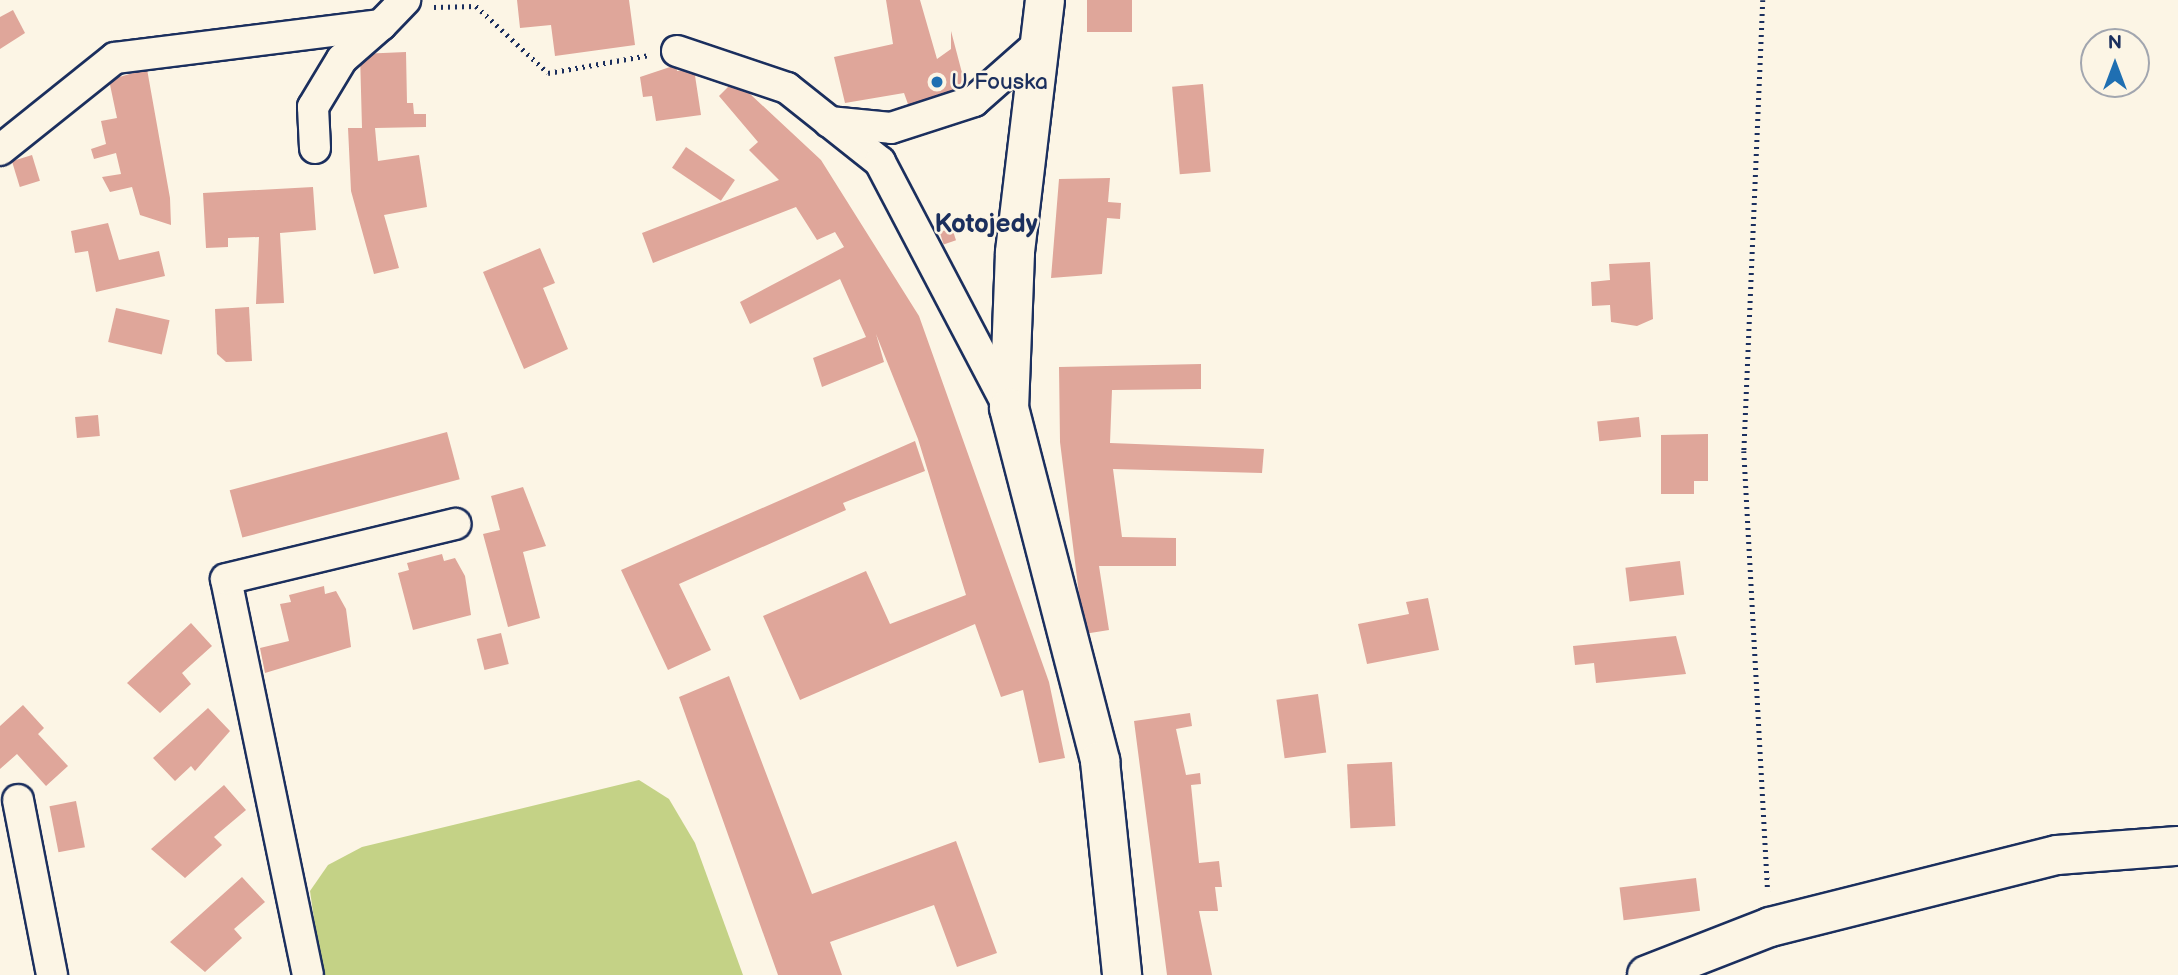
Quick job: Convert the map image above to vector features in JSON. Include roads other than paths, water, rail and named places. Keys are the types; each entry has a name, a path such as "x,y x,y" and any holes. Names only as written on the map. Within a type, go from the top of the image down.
{"main road":[{"path":"1045,0 1015,253 1009,408 1100,761 1122,975"},
{"path":"1647,975 1770,927 2057,855 2178,846"}],"street":[{"path":"315,148 313,107 342,60 395,11"},
{"path":"0,150 115,58 395,11"},
{"path":"829,122 891,128 974,101 1042,41"},
{"path":"677,51 788,88 880,162 1009,408"},
{"path":"308,975 226,579 455,524"},
{"path":"18,800 52,975"}],"place":[{"name":"U Fouska","path":"937,82"}],"district":[{"name":"Kotojedy","path":"986,225"}]}
